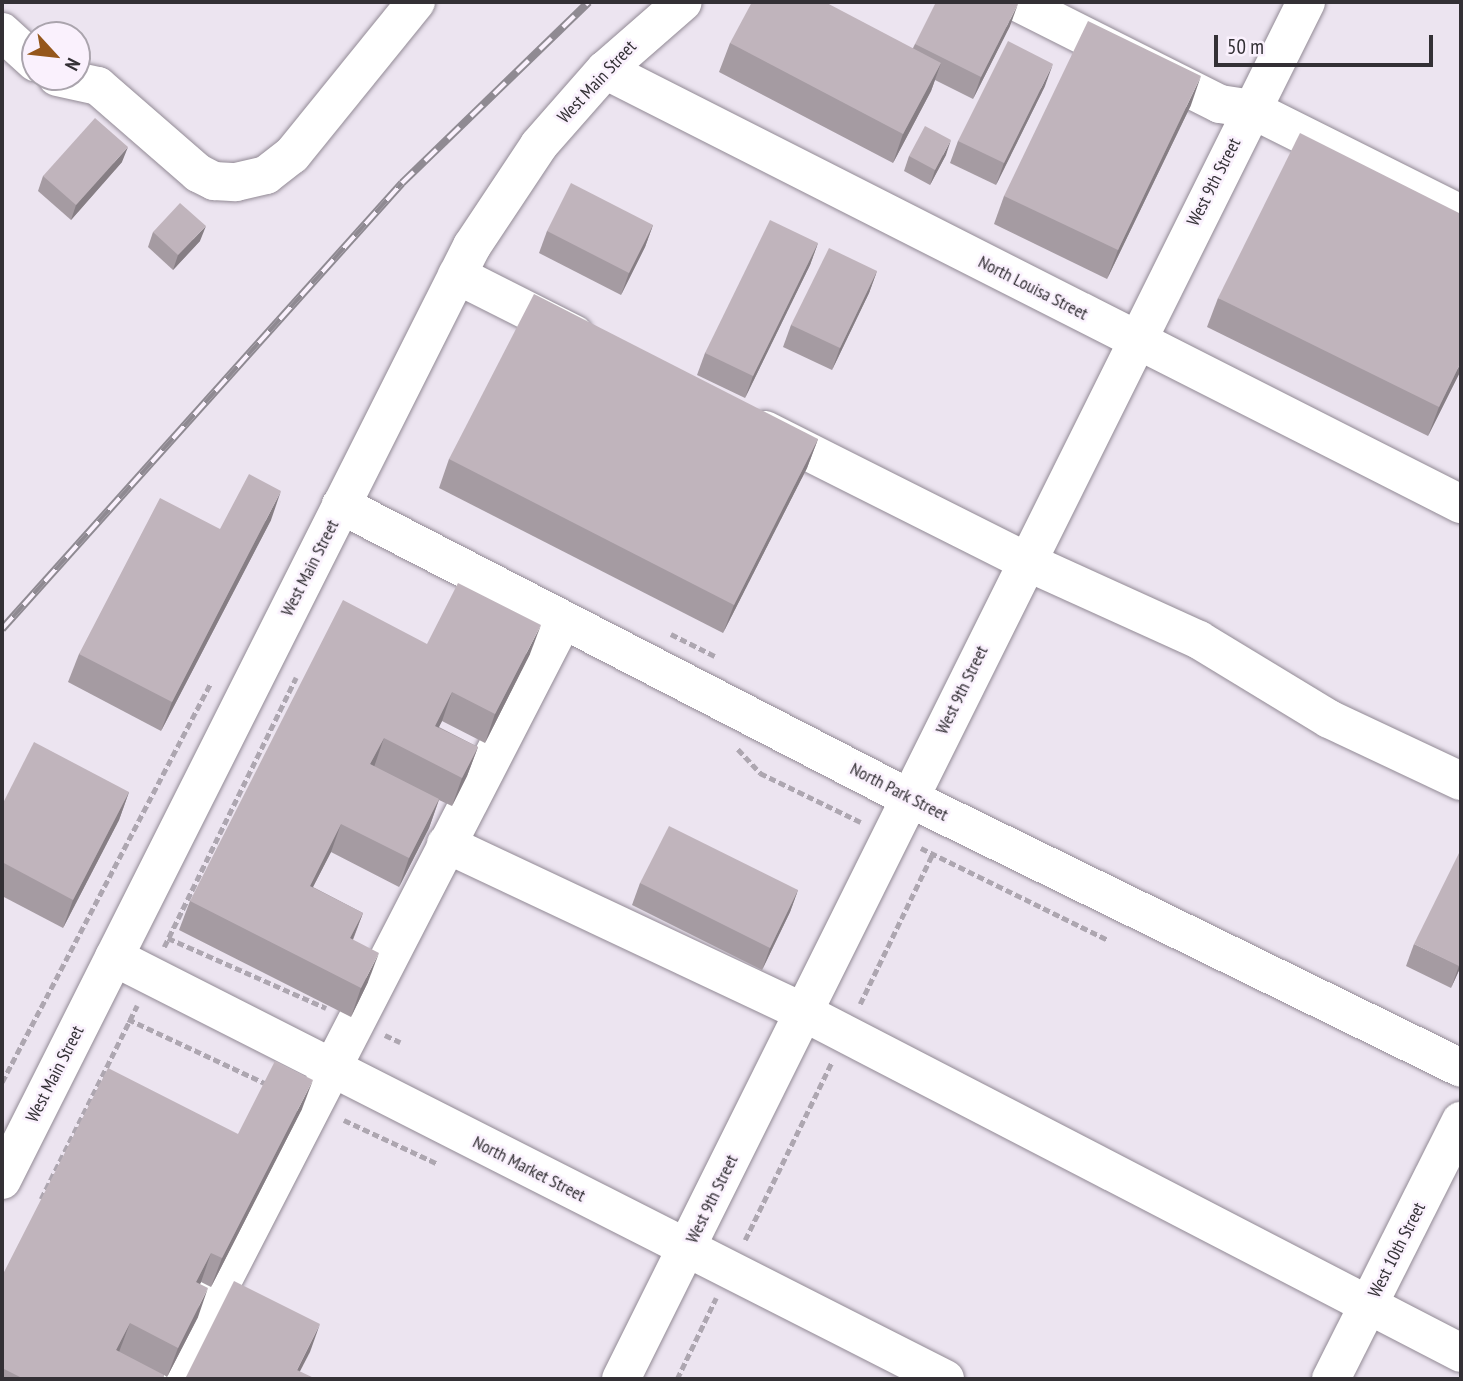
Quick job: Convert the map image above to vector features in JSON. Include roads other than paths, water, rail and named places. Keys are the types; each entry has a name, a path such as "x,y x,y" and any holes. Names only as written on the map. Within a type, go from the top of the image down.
{"street":[{"path":"91,84 98,86 198,173 214,181 236,182 266,175 292,155 416,2"},
{"name":"West Main Street","path":"2,1180 457,275 539,145 606,70 683,2"},
{"path":"1017,2 1220,104 1251,109 1461,214"},
{"name":"West 9th Street","path":"621,1379 1134,340 1306,2"},
{"path":"2,32 21,49"},
{"name":"North Louisa Street","path":"606,70 1461,504"},
{"path":"457,275 609,351"},
{"path":"731,413 1025,561 1199,640 1329,719 1461,781"},
{"name":"North Park Street","path":"341,505 909,798 1461,1068"},
{"path":"172,1379 563,620"},
{"path":"446,844 803,1012 1461,1353"},
{"name":"North Market Street","path":"114,957 730,1270 922,1374"},
{"name":"West 10th Street","path":"1331,1379 1461,1121"}],"railway":[{"path":"2,629 402,183 589,2"}]}
